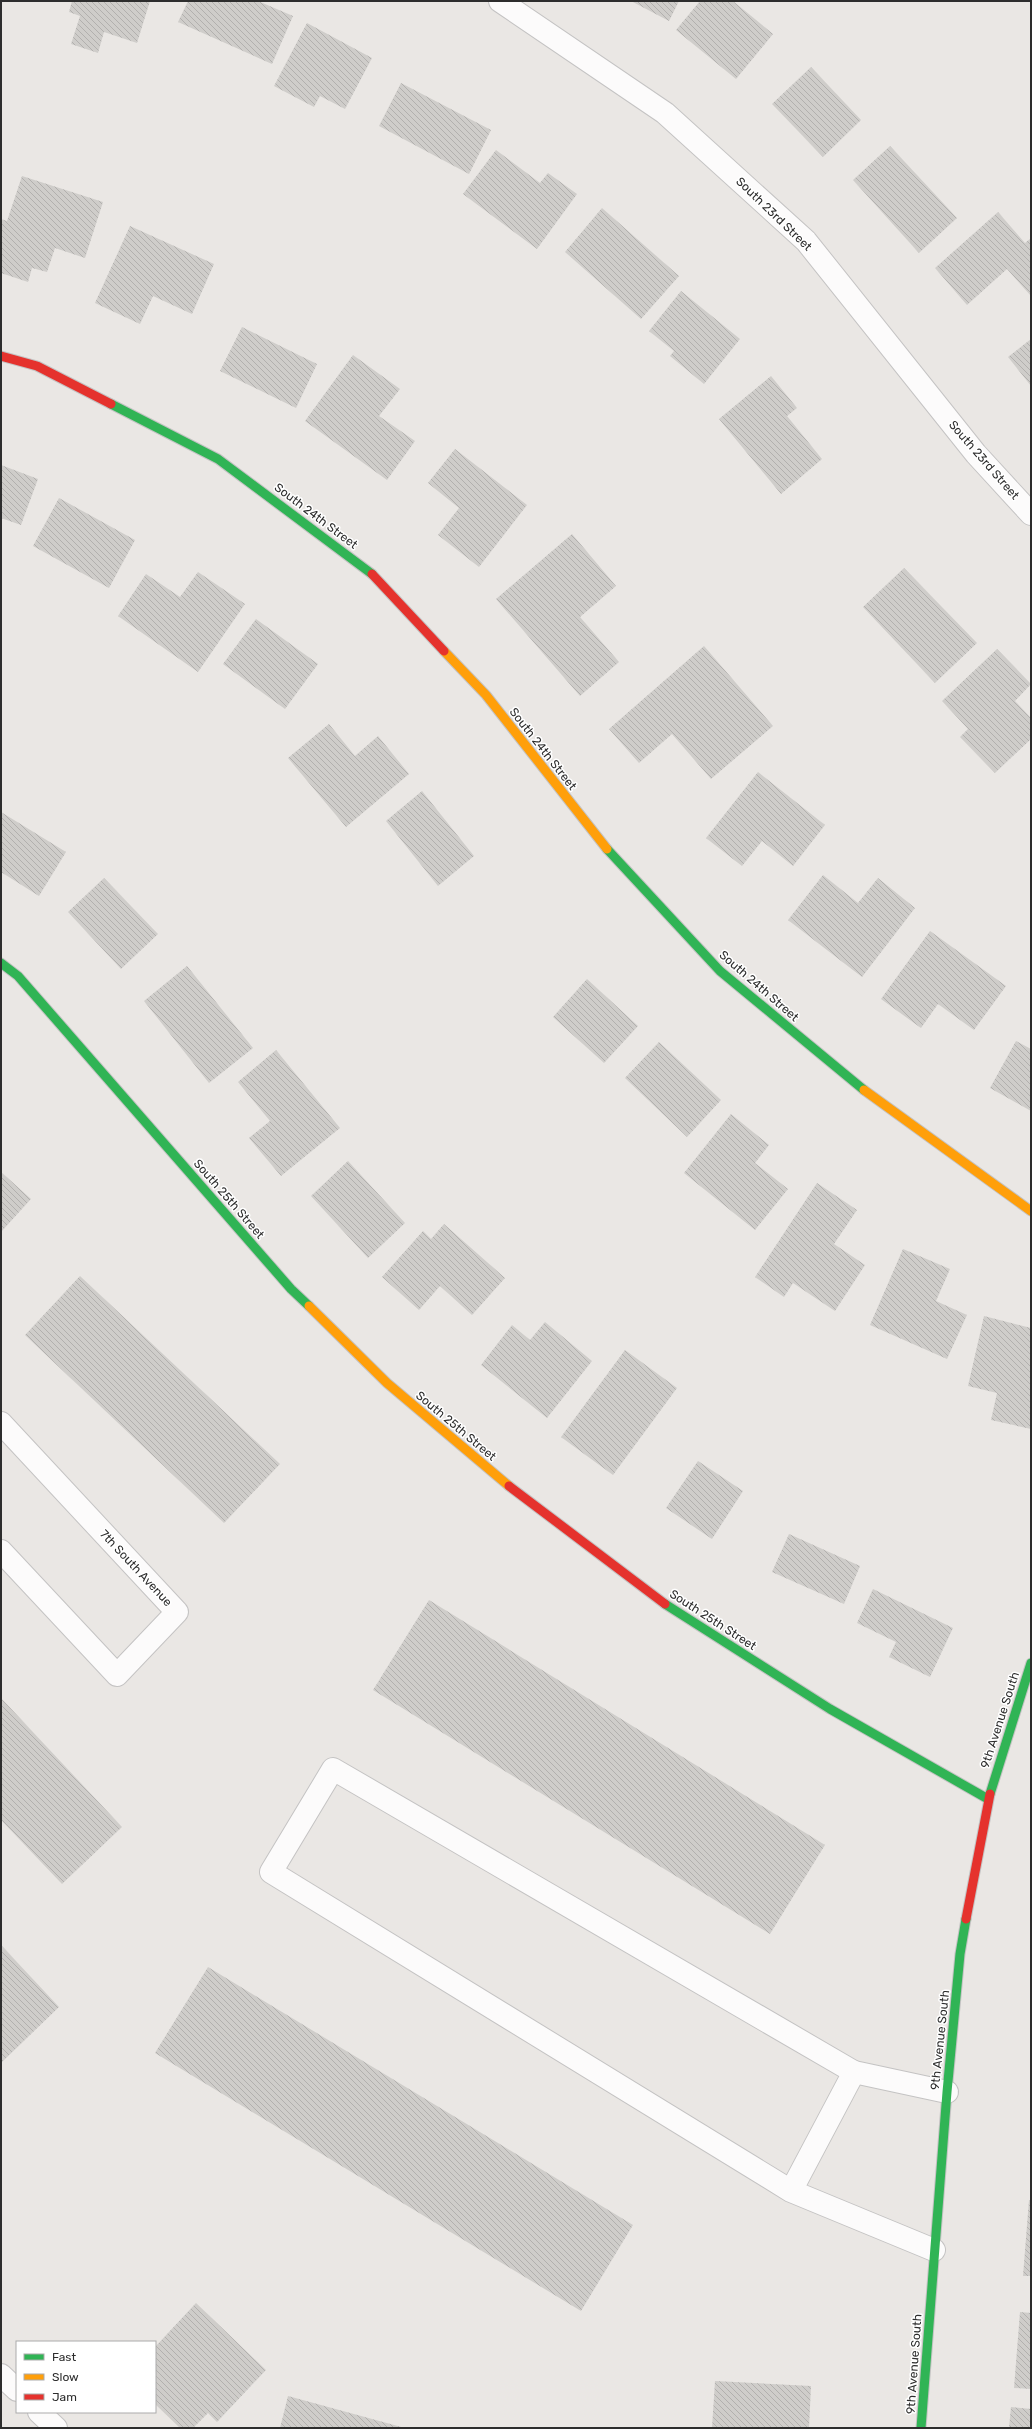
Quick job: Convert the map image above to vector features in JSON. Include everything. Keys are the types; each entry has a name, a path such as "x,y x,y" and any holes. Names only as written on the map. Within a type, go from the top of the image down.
{"street":[{"name":"South 23rd Street","path":"500,1 665,113 806,241 976,454 1031,514"},
{"name":"South 24th Street","path":"1,356 37,366 218,459 369,571 486,695 605,847 720,971 870,1095 1031,1211"},
{"name":"South 25th Street","path":"1,963 18,976 291,1289 387,1383 521,1496 666,1605 830,1709 988,1799"},
{"name":"7th South Avenue","path":"1,1423 177,1612 117,1675 1,1551"},
{"name":"9th Avenue South","path":"921,2428 946,2092 960,1954 988,1799 1031,1663"},
{"path":"934,2250 791,2191 271,1872 333,1768 854,2072 946,2092"},
{"path":"791,2191 854,2072"},
{"path":"1,2375 16,2389"},
{"path":"40,2413 56,2428"}],"building":[{"path":"72,1 150,1 137,43 104,32 98,53 71,44 80,16 69,12"},
{"path":"188,1 258,1 293,16 272,64 178,22"},
{"path":"631,1 679,1 669,21"},
{"path":"700,1 733,1 773,34 736,79 676,30"},
{"path":"307,23 372,58 345,109 320,96 314,107 274,86"},
{"path":"811,67 861,120 823,157 772,104"},
{"path":"401,83 491,130 469,174 379,126"},
{"path":"890,146 957,218 919,253 853,180"},
{"path":"496,150 540,183 548,173 577,194 537,249 463,194"},
{"path":"22,176 103,202 85,258 55,248 47,272 32,268 28,282 1,273 1,219 7,221"},
{"path":"602,208 679,276 641,319 565,252"},
{"path":"998,212 1025,243 1031,238 1031,296 1007,269 967,305 935,268"},
{"path":"130,226 214,264 192,314 153,296 140,324 95,303"},
{"path":"681,291 740,339 704,384 670,356 674,351 649,331"},
{"path":"242,327 317,364 296,408 220,371"},
{"path":"1031,339 1031,386 1008,357"},
{"path":"353,355 400,389 379,416 415,441 387,480 305,421"},
{"path":"771,376 797,408 787,416 822,459 781,494 719,419"},
{"path":"455,449 527,505 479,567 438,535 459,508 428,483"},
{"path":"1,465 38,479 21,525 1,518"},
{"path":"59,498 135,540 109,588 33,546"},
{"path":"572,534 616,586 580,617 619,662 580,696 496,599"},
{"path":"904,568 977,643 935,683 863,607"},
{"path":"198,572 245,604 198,672 118,616 146,574 180,597"},
{"path":"256,619 318,664 285,709 223,664"},
{"path":"704,646 773,726 711,779 672,734 639,763 609,729"},
{"path":"997,649 1031,684 1015,701 1031,718 1031,739 995,773 960,737 968,729 942,701"},
{"path":"329,724 355,756 378,736 409,774 346,827 288,758"},
{"path":"758,772 825,825 793,866 762,841 742,866 706,838"},
{"path":"422,791 474,856 438,886 386,821"},
{"path":"1,812 66,852 39,896 1,872"},
{"path":"823,875 858,903 878,878 915,908 862,977 788,920"},
{"path":"104,878 158,934 121,969 68,912"},
{"path":"930,931 1006,986 974,1030 938,1004 921,1028 881,999"},
{"path":"187,966 253,1048 209,1083 144,1001"},
{"path":"587,979 638,1026 604,1063 553,1017"},
{"path":"1016,1041 1031,1049 1031,1111 990,1088"},
{"path":"659,1042 721,1100 687,1137 625,1078"},
{"path":"276,1050 340,1128 281,1176 249,1138 270,1121 238,1082"},
{"path":"731,1114 769,1145 755,1163 788,1189 755,1230 684,1173"},
{"path":"348,1161 405,1223 368,1258 311,1196"},
{"path":"1,1172 31,1199 1,1232"},
{"path":"817,1183 857,1210 834,1244 865,1265 835,1311 793,1283 784,1297 755,1277"},
{"path":"444,1224 505,1278 472,1315 440,1286 419,1310 382,1277 423,1231 431,1239"},
{"path":"903,1249 950,1269 936,1301 967,1315 947,1359 870,1325"},
{"path":"80,1276 280,1464 224,1523 25,1335"},
{"path":"984,1316 1031,1328 1031,1429 991,1420 997,1393 968,1386"},
{"path":"545,1322 592,1361 547,1418 481,1365 512,1325 530,1340"},
{"path":"625,1350 677,1388 613,1475 561,1437"},
{"path":"698,1461 743,1491 712,1539 666,1508"},
{"path":"789,1534 860,1566 844,1604 772,1572"},
{"path":"873,1589 953,1628 930,1677 889,1657 896,1642 857,1623"},
{"path":"429,1600 825,1845 770,1934 373,1690"},
{"path":"1,1698 122,1827 62,1884 1,1820"},
{"path":"1,1945 59,2007 1,2063"},
{"path":"208,1967 633,2225 581,2311 155,2053"},
{"path":"1029,2200 1031,2200 1031,2276 1023,2276"},
{"path":"196,2303 266,2370 217,2422 208,2413 193,2428 180,2428 156,2405 156,2346"},
{"path":"1020,2312 1031,2313 1031,2389 1014,2388"},
{"path":"715,2381 811,2386 809,2428 712,2428"},
{"path":"288,2396 405,2428 280,2428"},
{"path":"1011,2407 1031,2409 1031,2428 1009,2428"}],"traffic: fast":[{"path":"111,404 218,459 372,574"},
{"path":"607,849 720,971 864,1090"},
{"path":"1,963 18,976 291,1289 309,1306"},
{"path":"665,1604 830,1709 988,1799"},
{"path":"990,1794 1031,1663"},
{"path":"921,2428 947,2092 960,1954 966,1919"}],"traffic: slow":[{"path":"444,651 486,695 607,849"},
{"path":"864,1090 1031,1211"},
{"path":"309,1306 387,1383 509,1486"}],"traffic: jam":[{"path":"1,356 37,366 111,404"},
{"path":"372,574 444,651"},
{"path":"509,1486 665,1604"},
{"path":"966,1919 990,1794"}]}
